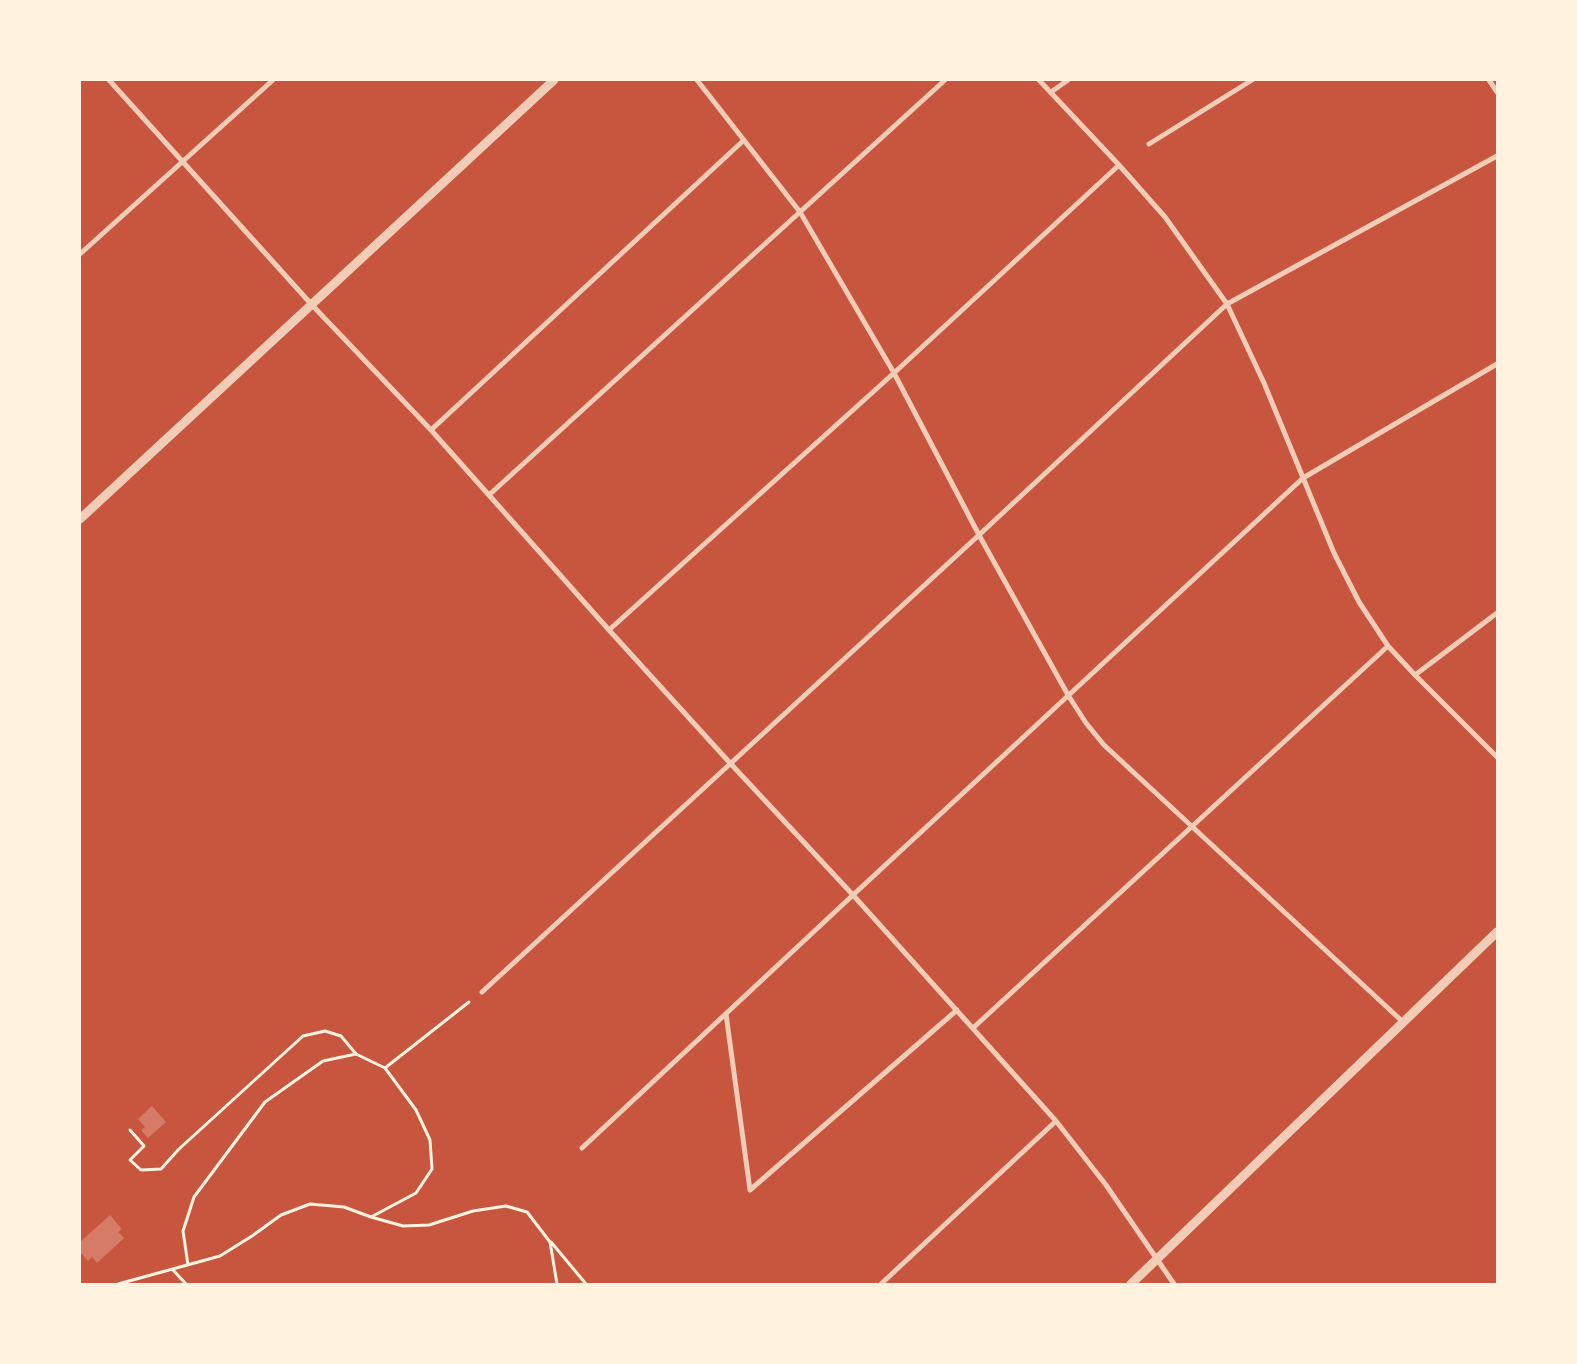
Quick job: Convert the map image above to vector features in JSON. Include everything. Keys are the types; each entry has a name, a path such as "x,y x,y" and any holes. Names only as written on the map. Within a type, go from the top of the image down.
{"street":[{"path":"109,80 312,305 431,430 730,764 853,895 1056,1121 1106,1185 1174,1284"},
{"path":"80,254 273,80"},
{"path":"80,519 554,80"},
{"path":"697,80 800,212 894,373 978,535 1068,695 1086,723 1104,745 1402,1022"},
{"path":"489,495 946,80"},
{"path":"1039,80 1165,217 1226,304 1264,383 1334,553 1359,602 1388,646 1497,757"},
{"path":"1051,92 1068,80"},
{"path":"1149,144 1252,80"},
{"path":"1489,80 1497,92"},
{"path":"431,430 744,140"},
{"path":"482,992 1226,304 1497,156"},
{"path":"609,630 894,373 1119,165"},
{"path":"582,1148 1303,478 1497,364"},
{"path":"1415,675 1497,613"},
{"path":"973,1028 1388,646"},
{"path":"1131,1284 1497,932"},
{"path":"726,1014 750,1190 957,1010"},
{"path":"881,1284 1056,1121"}],"path":[{"path":"385,1068 482,992"},
{"path":"130,1130 144,1146 130,1160 141,1170 161,1169 179,1148 302,1036 325,1031 341,1036 356,1054 385,1068 416,1110 430,1140 432,1170 416,1193 371,1217"},
{"path":"188,1266 183,1230 194,1197 265,1102 322,1061 356,1054"},
{"path":"118,1284 220,1256 252,1236 281,1214 310,1204 344,1207 403,1226 429,1225 473,1211 506,1206 527,1212 586,1284"},
{"path":"550,1242 557,1284"},
{"path":"172,1270 186,1284"}],"building":[{"path":"152,1106 166,1122 148,1138 141,1130 145,1127 138,1119"},
{"path":"110,1215 122,1229 118,1232 124,1238 97,1263 92,1257 88,1261 80,1252 80,1242"}]}
